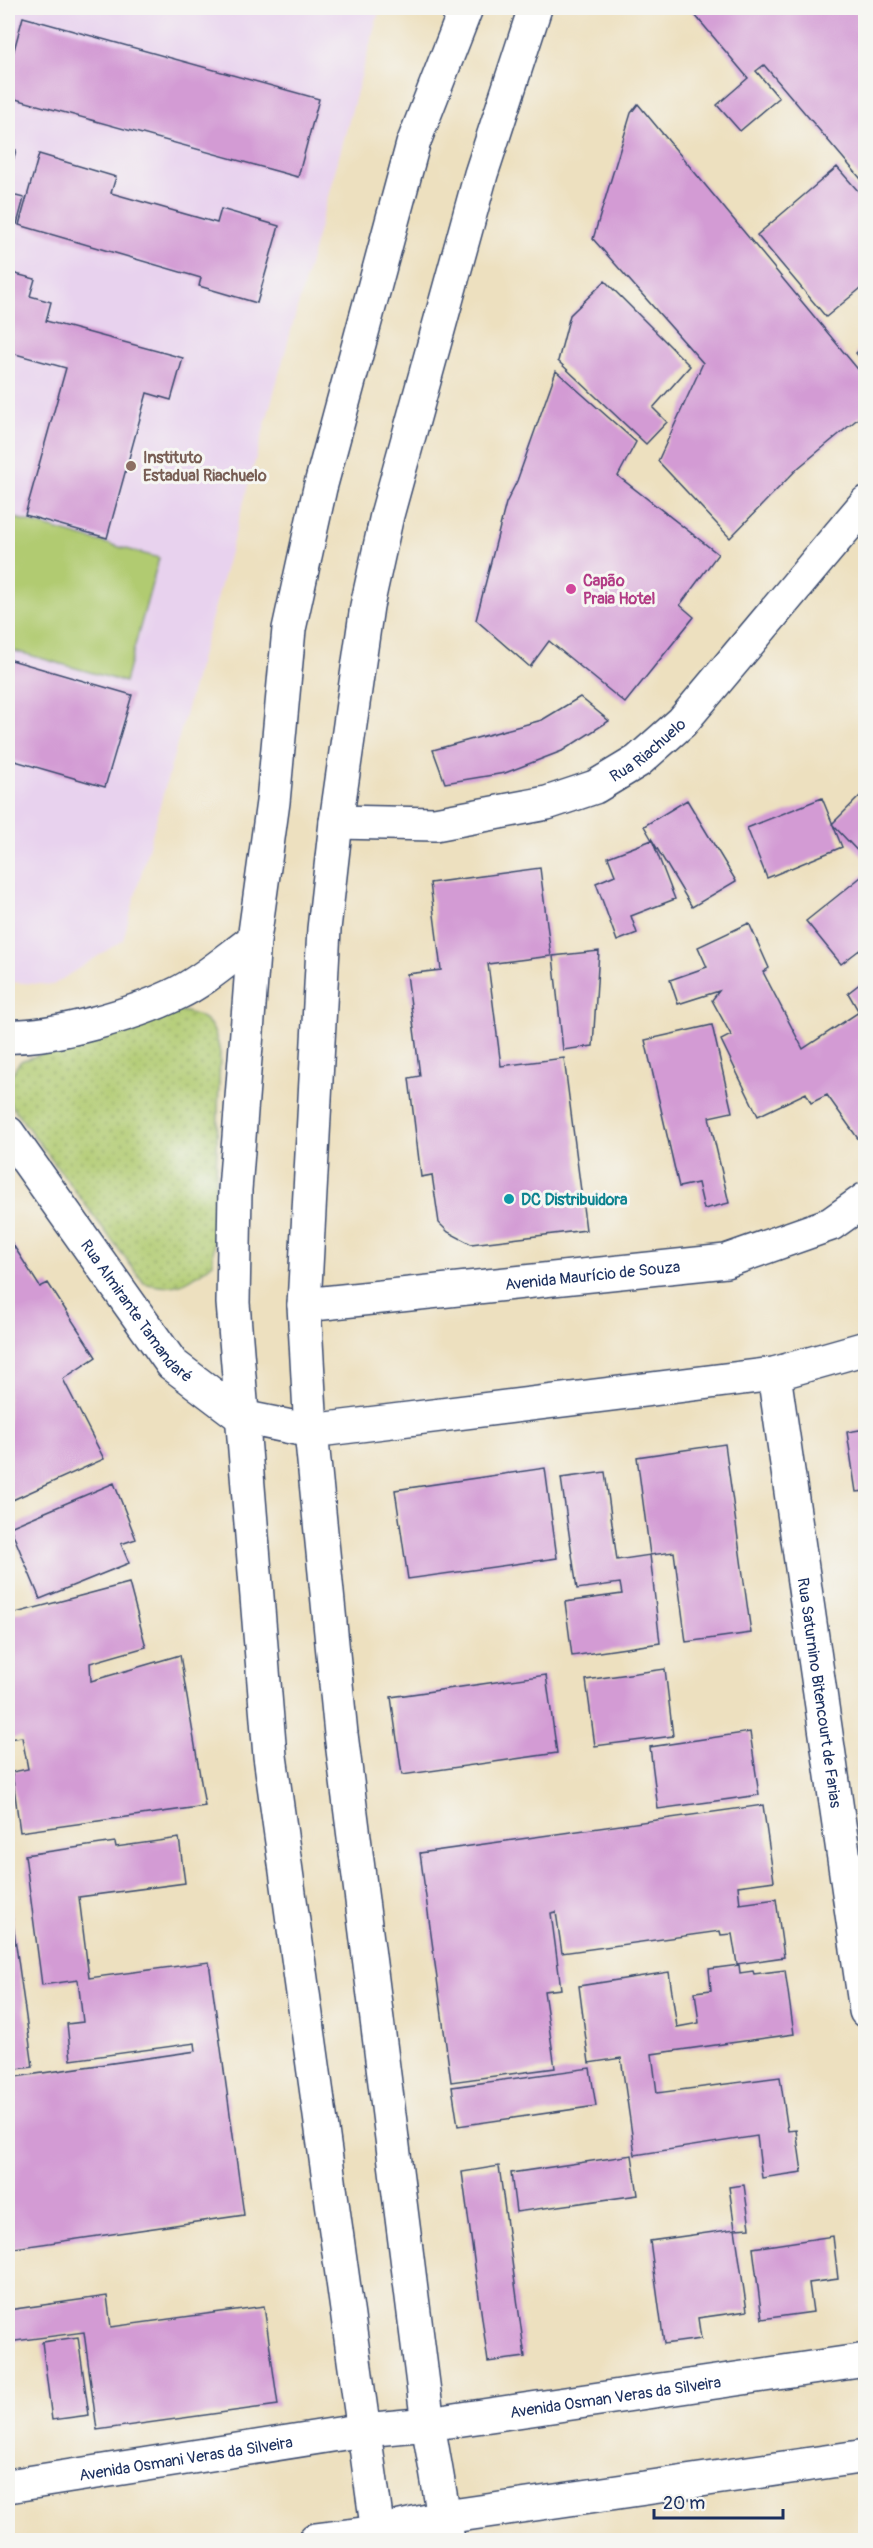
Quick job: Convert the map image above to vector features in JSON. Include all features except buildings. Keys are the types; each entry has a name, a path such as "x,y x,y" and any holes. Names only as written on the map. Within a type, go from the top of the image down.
{"main road":[{"path":"378,2536 270,1756 233,1303 235,1190 254,940 273,802 289,629 318,499 413,144 466,8"},
{"path":"446,2529 428,2424 341,1734 311,1431 304,1305 324,929 336,822 367,606 387,515 481,174 535,8"},
{"name":"Rua Riachuelo","path":"336,822 435,824 547,803 595,787 629,766 682,722 866,502"},
{"path":"8,1036 26,1037 113,1017 178,993 254,940"},
{"name":"Rua Almirante Tamandaré","path":"8,1133 172,1364 242,1417 311,1431"},
{"name":"Avenida Maurício de Souza","path":"304,1305 726,1262 831,1224 866,1199"},
{"path":"311,1431 774,1374 866,1347"},
{"name":"Rua Saturnino Bitencourt de Farias","path":"774,1374 866,2011"},
{"name":"Avenida Osman Veras da Silveira","path":"364,2430 428,2424 866,2360"},
{"name":"Avenida Osmani Veras da Silveira","path":"8,2486 364,2430"},
{"path":"315,2541 446,2529 866,2456"}],"shaded area":[{"name":"Instituto Estadual Riachuelo","path":"8,8 380,8 123,940 53,985 8,982"}],"green space":[{"path":"8,516 159,558 125,682 8,649"},
{"path":"173,1010 193,1014 207,1021 215,1033 220,1053 213,1263 181,1284 155,1286 144,1283 8,1101 8,1095 12,1075 21,1061"}],"place":[{"name":"Instituto Estadual Riachuelo","path":"131,466"},
{"name":"Capão Praia Hotel","path":"571,589"},
{"name":"DC Distribuidora","path":"509,1199"}]}
